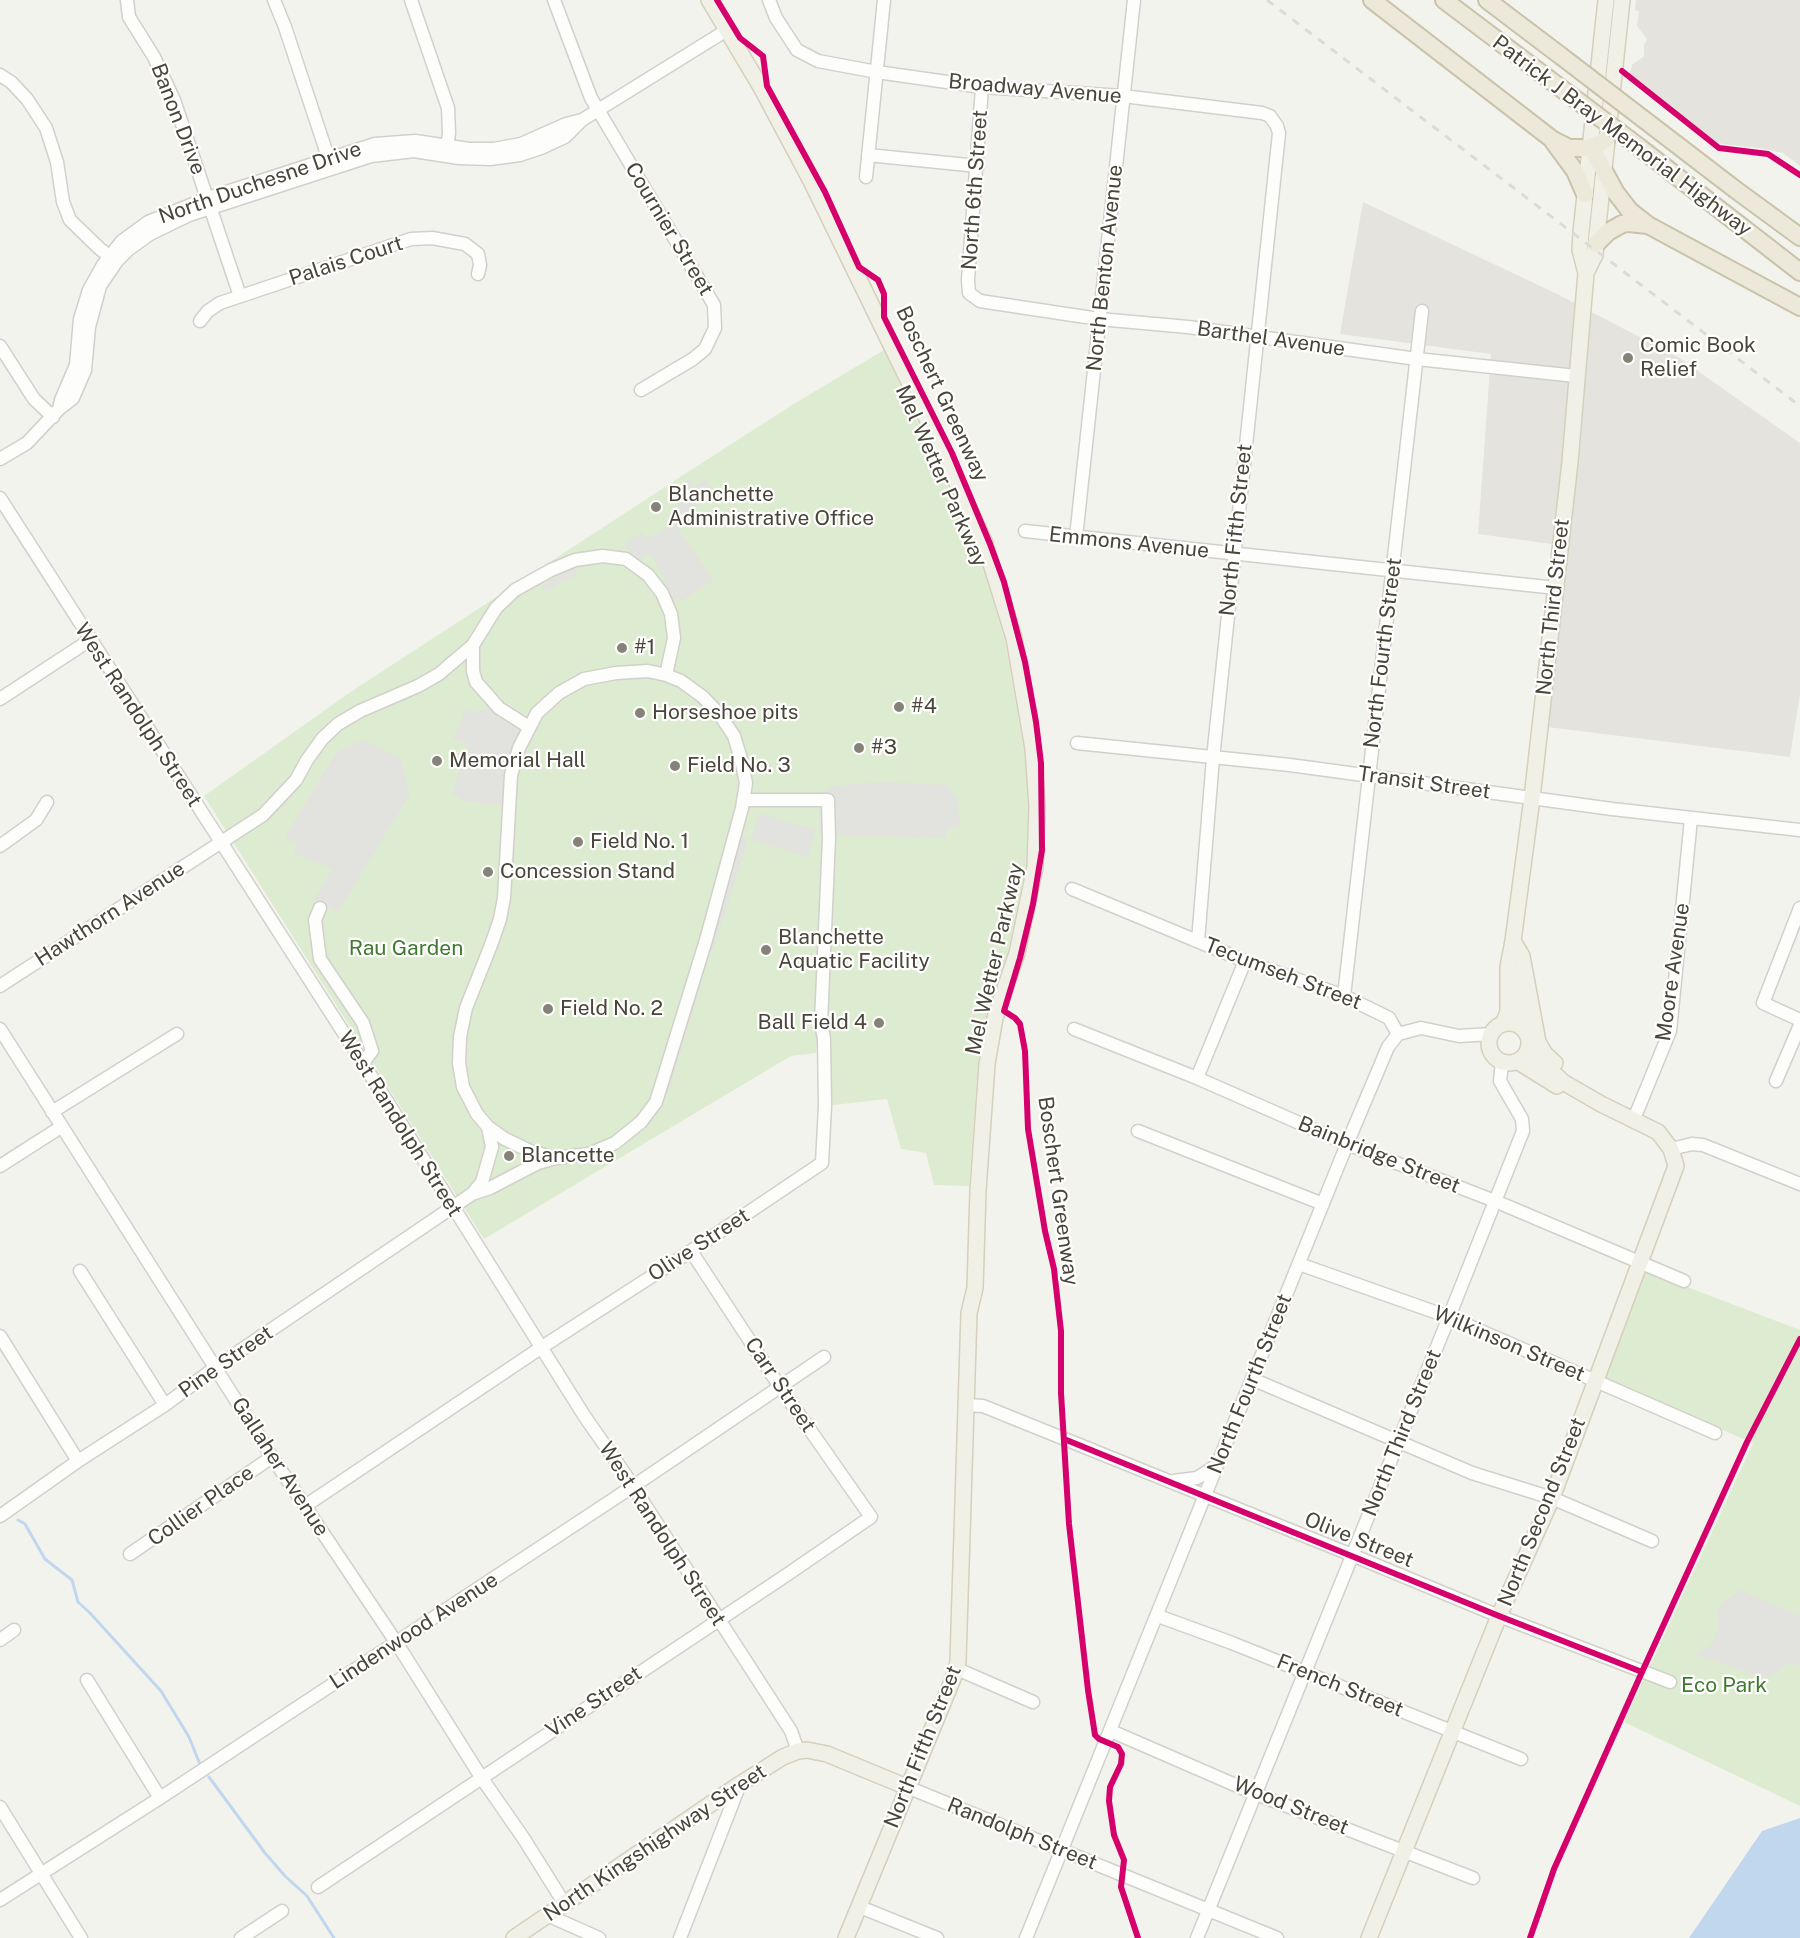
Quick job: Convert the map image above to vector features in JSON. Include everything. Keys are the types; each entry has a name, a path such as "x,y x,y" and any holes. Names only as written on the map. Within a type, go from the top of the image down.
{"highway":[{"path":"1372,0 1553,140 1569,147 1591,147 1607,138"},
{"name":"Patrick J Bray Memorial Highway","path":"1444,0 1800,272"},
{"name":"Patrick J Bray Memorial Highway","path":"1486,0 1800,237"},
{"path":"1501,0 1527,30"},
{"path":"1553,140 1575,171 1585,194"},
{"path":"1591,147 1603,172 1622,201 1648,225 1800,307"},
{"path":"1596,244 1608,232 1622,224 1648,225"}],"main road":[{"name":"Mel Wetter Parkway","path":"698,0 723,33"},
{"name":"Mel Wetter Parkway","path":"709,0 754,96 803,185 976,544 1005,640 1025,761 1029,806 1026,866 1008,951 987,1016 969,1190 965,1289 969,1313 966,1405"},
{"name":"North Third Street","path":"1510,1062 1495,1058 1490,1050 1489,1042 1508,1012 1508,967 1532,798 1556,588 1570,462 1586,273 1580,250 1606,0"},
{"name":"North Third Street","path":"1586,273 1595,255 1622,0"},
{"name":"North Third Street","path":"1513,941 1522,1028 1533,1046"},
{"path":"1513,941 1522,956 1533,1046 1563,1082 1658,1132 1671,1149"},
{"path":"1497,1029 1513,1024 1522,1028"},
{"path":"1510,1062 1524,1056 1533,1046"},
{"path":"1510,1062 1572,1096 1601,1104"},
{"name":"North Second Street","path":"1369,1938 1499,1616 1552,1498 1676,1166 1671,1149"},
{"name":"North Fifth Street","path":"846,1938 957,1669 966,1405"},
{"name":"North Kingshighway Street","path":"514,1938 740,1784 798,1751"},
{"name":"Randolph Street","path":"798,1751 827,1754 907,1787"}],"street":[{"name":"Banon Drive","path":"127,0 129,17 154,57 169,88 240,296"},
{"path":"274,0 330,163"},
{"path":"411,0 448,108 450,124 446,151"},
{"name":"Cournier Street","path":"554,0 578,67 598,111 714,305 715,328 705,349 693,359 641,390"},
{"name":"Broadway Avenue","path":"769,0 776,18 797,50 818,61 982,87 1123,96 1262,113 1275,121"},
{"path":"866,177 884,0"},
{"name":"North Benton Avenue","path":"1076,537 1134,0"},
{"name":"North Duchesne Drive","path":"0,459 27,443 73,398 87,357 89,327 100,286 114,259 150,234 210,203 330,163 400,151 446,151 476,159 520,155 541,148 565,137 582,120 723,33"},
{"path":"0,75 11,82 27,99 46,128 57,162 63,202 70,220 114,259"},
{"name":"North 6th Street","path":"969,293 968,280 982,87"},
{"name":"North Fifth Street","path":"1198,941 1213,758 1279,133 1275,121"},
{"path":"868,155 978,166"},
{"name":"Palais Court","path":"200,321 208,310 240,296 411,239 423,237 447,239 465,244 478,254 480,265 478,274"},
{"name":"Barthel Avenue","path":"969,293 980,301 1099,319 1188,327 1417,359 1576,376"},
{"name":"North Fourth Street","path":"1344,996 1422,310"},
{"path":"0,346 33,399 56,413"},
{"name":"West Randolph Street","path":"0,498 219,843 363,1063 585,1417 633,1486 791,1731 798,1751"},
{"name":"Emmons Avenue","path":"1025,531 1556,588"},
{"name":"Hawthorn Avenue","path":"0,986 263,815 296,780 322,739 338,724 360,711 418,686 439,674 473,645 496,608 515,591 551,570 575,560 603,556 626,559 648,575 671,614 674,638 666,675"},
{"path":"0,699 90,640"},
{"path":"473,645 473,671 476,682 507,715 529,728"},
{"path":"648,671 666,675 681,681 703,697 720,715 734,736 746,783 743,800 706,940 656,1102 641,1122 615,1143 589,1154 556,1158 530,1151 505,1139 488,1127 477,1114 463,1087 459,1064 460,1037 466,1008 500,919 505,892 512,775 519,748 537,713 559,693 584,680 616,673 648,671"},
{"name":"Transit Street","path":"1077,743 1369,775 1691,819 1800,830"},
{"name":"Olive Street","path":"305,1506 822,1163 825,1106 824,1039 821,1023 829,838 828,800 743,800"},
{"path":"0,846 36,820 47,802"},
{"name":"Moore Avenue","path":"1634,1119 1670,1031 1691,819"},
{"name":"Tecumseh Street","path":"1072,889 1245,961 1344,996 1389,1018 1398,1034"},
{"path":"320,908 315,920 320,959 363,1023 372,1051 363,1063"},
{"path":"1776,1081 1799,1027 1763,1003 1800,908"},
{"path":"1197,1078 1245,961"},
{"path":"1398,1034 1421,1028 1440,1030 1459,1036 1497,1029"},
{"name":"Gallaher Avenue","path":"0,1029 272,1457 396,1642 564,1903"},
{"name":"Bainbridge Street","path":"1074,1029 1197,1078 1347,1144 1495,1201 1684,1281"},
{"path":"52,1112 177,1034"},
{"name":"North Fourth Street","path":"1026,1938 1347,1144 1388,1047 1398,1034"},
{"name":"North Third Street","path":"1197,1938 1522,1131 1522,1119 1500,1080 1510,1062"},
{"path":"0,1166 61,1127"},
{"path":"472,1194 482,1182 492,1147 488,1127"},
{"path":"1138,1131 1323,1204"},
{"path":"1671,1149 1692,1144 1703,1145 1800,1184"},
{"name":"Pine Street","path":"0,1516 452,1206 537,1163 556,1158"},
{"name":"Carr Street","path":"691,1251 780,1387 871,1517"},
{"name":"Wilkinson Street","path":"1299,1264 1449,1317 1715,1433"},
{"path":"80,1270 165,1405"},
{"path":"0,1336 78,1461"},
{"name":"Lindenwood Avenue","path":"0,1900 160,1798 824,1357"},
{"path":"1252,1379 1397,1443 1472,1473 1552,1498 1652,1541"},
{"name":"Olive Street","path":"966,1405 983,1406 1499,1616 1670,1682"},
{"name":"Collier Place","path":"130,1554 272,1457"},
{"path":"1167,1481 1188,1481 1197,1478 1218,1464"},
{"name":"Vine Street","path":"318,1887 871,1517"},
{"name":"French Street","path":"1158,1616 1306,1672 1521,1759"},
{"path":"0,1640 14,1630"},
{"path":"957,1669 1033,1702"},
{"path":"87,1680 160,1798"},
{"name":"Wood Street","path":"1111,1731 1256,1794 1473,1878"},
{"path":"680,1938 740,1784"},
{"name":"Randolph Street","path":"907,1787 1277,1938"},
{"path":"0,1807 81,1938"},
{"path":"860,1906 937,1938"},
{"path":"241,1938 282,1911"},
{"path":"547,1915 599,1938"}],"shaded area":[{"path":"1636,0 1800,0 1800,166 1783,153 1722,144 1713,140 1630,74 1632,65 1644,56 1644,45 1647,39 1637,26 1639,11 1635,10"},
{"path":"1363,202 1557,294 1678,357 1800,443 1800,694 1790,757 1547,727 1566,546 1478,534 1491,354 1340,334"},
{"path":"689,479 694,486 705,479 711,488 697,498 700,503 683,515 677,506 693,495 685,481"},
{"path":"674,523 713,581 681,601 678,597 674,602 664,585 666,580 652,556 650,554 640,560 624,544 642,532 647,539"},
{"path":"573,569 577,570 577,575 544,592 542,585"},
{"path":"493,702 529,727 509,801 503,805 464,801 452,793 469,745 453,739 466,710 472,712 487,710"},
{"path":"362,740 401,759 410,794 338,912 314,899 332,869 293,853 298,844 285,837 337,752"},
{"path":"881,782 948,785 957,799 960,823 958,827 947,828 946,838 819,834 820,795 833,786"},
{"path":"759,813 816,830 808,857 751,840"},
{"path":"749,837 713,950 701,956 739,838"},
{"path":"701,980 671,1083 661,1108 648,1126 638,1125 656,1102 694,982"},
{"path":"1740,1590 1800,1616 1800,1665 1791,1662 1766,1679 1694,1654 1712,1644 1718,1628 1717,1610 1722,1603"}],"green space":[{"name":"Rau Garden","path":"884,350 976,544 1005,640 1024,750 1029,806 1026,866 1008,951 987,1016 978,1063 969,1186 934,1185 926,1153 901,1149 887,1099 825,1106 824,1039 817,1041 816,1053 791,1056 484,1239 204,796 349,693 792,405"},
{"name":"Eco Park","path":"1643,1270 1800,1330 1800,1806 1624,1722 1753,1443 1601,1378"}],"water":[{"path":"1800,1818 1800,1938 1689,1938 1762,1831"}],"waterway":[{"path":"18,1520 25,1524 45,1559 72,1580 78,1602 161,1691 189,1737 199,1762"},
{"path":"209,1777 265,1853 307,1896 334,1938"}],"railway":[{"path":"1267,0 1800,406"}],"cycle path":[{"name":"Boschert Greenway","path":"717,0 740,38 763,56 767,86 825,192 859,267 878,280 884,294 884,317 952,453 990,544 1004,582 1025,662 1041,763 1042,850 1033,904 1004,1011 1020,1024 1025,1051 1028,1129 1045,1231 1054,1269 1061,1331 1061,1393 1069,1524 1088,1690 1095,1735 1118,1747 1122,1754 1121,1764 1110,1787 1109,1801 1114,1835 1124,1860 1121,1887 1138,1938"},
{"path":"1622,71 1719,148 1768,154 1800,175"},
{"path":"1530,1938 1554,1869 1642,1672 1747,1442 1800,1339"},
{"path":"1064,1439 1642,1672"}],"place":[{"name":"Comic Book Relief","path":"1628,358"},
{"name":"Blanchette Administrative Office","path":"656,507"},
{"name":"#1","path":"622,648"},
{"name":"#4","path":"899,707"},
{"name":"Horseshoe pits","path":"640,713"},
{"name":"#3","path":"859,748"},
{"name":"Memorial Hall","path":"437,761"},
{"name":"Field No. 3","path":"675,766"},
{"name":"Field No. 1","path":"578,842"},
{"name":"Concession Stand","path":"488,872"},
{"name":"Blanchette Aquatic Facility","path":"766,950"},
{"name":"Field No. 2","path":"548,1009"},
{"name":"Ball Field 4","path":"879,1023"},
{"name":"Blancette","path":"509,1156"}]}
